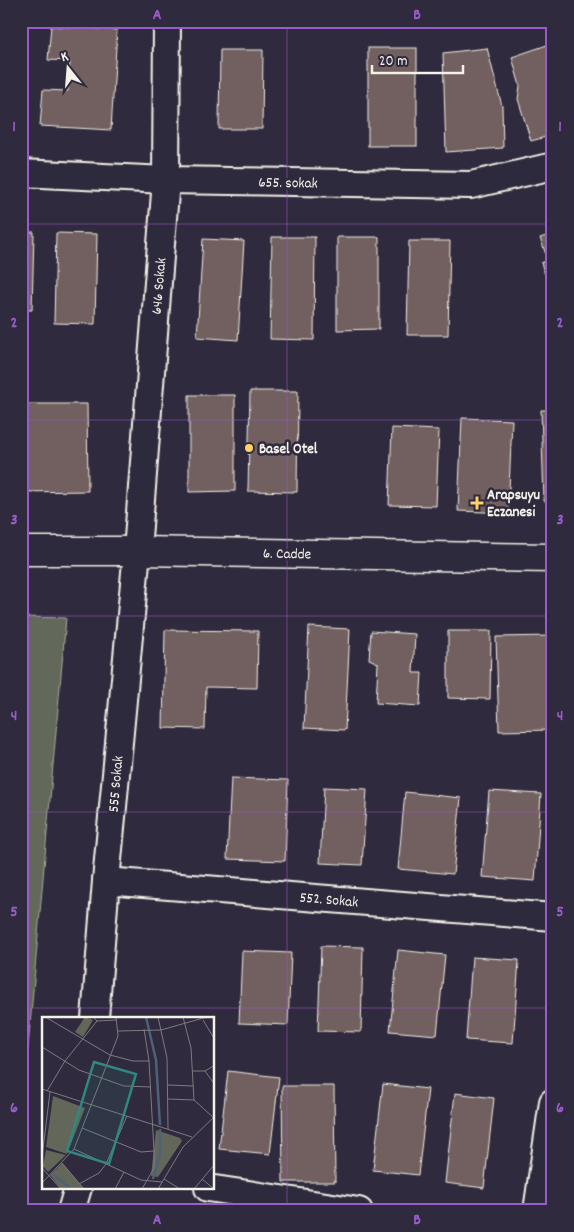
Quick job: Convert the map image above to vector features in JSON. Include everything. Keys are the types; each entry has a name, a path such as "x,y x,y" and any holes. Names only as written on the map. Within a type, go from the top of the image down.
{"main road":[{"name":"6. Cadde","path":"21,551 137,551 553,558"}],"street":[{"name":"646 Sokak","path":"137,551 166,180 167,21"},
{"name":"655. sokak","path":"21,173 166,180 471,185 553,166"},
{"name":"555 Sokak","path":"95,1017 137,551"},
{"name":"552. Sokak","path":"106,881 553,917"},
{"path":"537,1211 553,1102"},
{"path":"215,1189 359,1211"},
{"path":"72,1211 77,1190"}],"green space":[{"path":"21,617 66,618 21,1127"}],"building":[{"path":"51,26 117,30 111,130 40,126 43,90 68,91 70,61 48,60"},
{"path":"553,43 553,135 531,141 518,99 520,86 512,57"},
{"path":"368,48 417,48 417,146 368,146"},
{"path":"487,48 502,106 503,148 446,152 443,53"},
{"path":"220,50 263,50 262,129 219,129"},
{"path":"21,232 34,232 32,310 21,310"},
{"path":"56,233 97,234 95,324 54,323"},
{"path":"553,234 553,297 541,263 548,260 540,238"},
{"path":"272,237 315,237 314,340 270,339"},
{"path":"337,237 379,237 379,329 337,330"},
{"path":"203,239 244,241 238,340 197,337"},
{"path":"409,241 450,241 448,335 407,335"},
{"path":"250,391 298,391 297,492 248,491"},
{"path":"189,395 235,395 235,491 189,492"},
{"path":"21,404 87,404 88,491 21,492"},
{"path":"541,410 553,410 553,500 544,501"},
{"path":"462,418 512,420 508,513 458,511"},
{"path":"392,428 439,430 436,506 389,505"},
{"path":"309,627 350,629 345,730 304,728"},
{"path":"165,630 258,631 257,688 206,687 205,729 163,728"},
{"path":"371,631 415,634 413,673 422,673 420,706 376,703 378,663 369,659"},
{"path":"448,631 491,631 490,699 448,698"},
{"path":"553,636 553,730 499,731 496,637"},
{"path":"231,778 288,780 285,861 227,859"},
{"path":"324,787 367,789 362,865 320,863"},
{"path":"489,791 541,794 535,881 482,877"},
{"path":"405,792 461,798 453,874 398,869"},
{"path":"321,946 363,947 361,1032 318,1031"},
{"path":"398,950 445,955 437,1035 390,1031"},
{"path":"242,951 291,953 288,1025 239,1023"},
{"path":"472,957 519,960 513,1043 466,1040"},
{"path":"228,1071 279,1077 270,1154 219,1149"},
{"path":"383,1084 428,1089 418,1175 373,1170"},
{"path":"282,1086 334,1086 335,1182 283,1182"},
{"path":"455,1093 494,1098 484,1188 445,1183"}],"place":[{"name":"Basel Otel","path":"249,448"},
{"name":"Arapsuyu Eczanesi","path":"477,503"}]}
